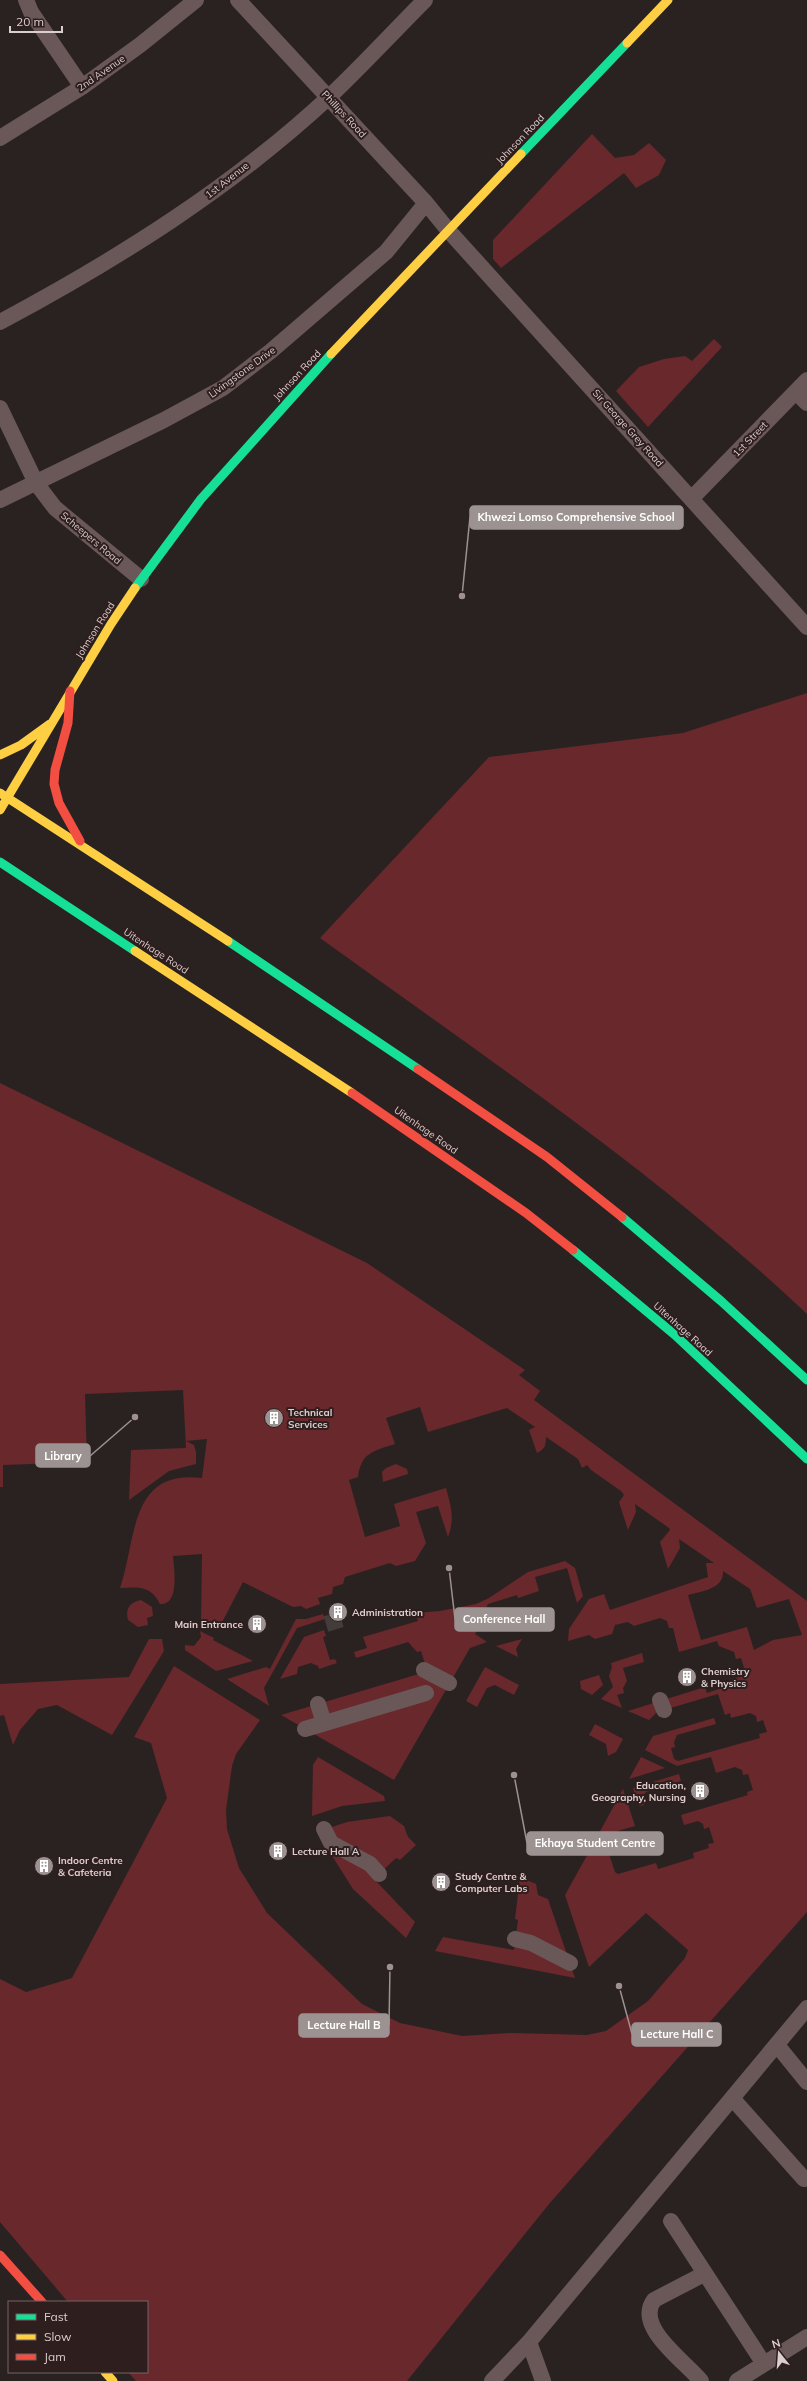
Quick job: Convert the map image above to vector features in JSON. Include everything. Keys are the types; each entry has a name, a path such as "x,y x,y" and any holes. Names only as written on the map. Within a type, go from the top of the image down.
{"main road":[{"name":"Johnson Road","path":"0,810 4,796 141,579 201,500 234,460 448,230 668,0"},
{"path":"70,691 68,723 56,763 54,784 59,803 66,819 85,848"},
{"path":"0,755 21,745 50,724"},
{"path":"4,796 304,991 547,1157 644,1234 807,1380"},
{"name":"Uitenhage Road","path":"0,862 372,1106 526,1213 675,1335 807,1459"},
{"path":"0,2255 41,2301"},
{"path":"106,2373 114,2381"}],"street":[{"path":"26,0 31,12 82,87"},
{"name":"2nd Avenue","path":"0,138 82,87 140,45 196,0"},
{"name":"Phillips Road","path":"238,0 426,203 448,230"},
{"name":"1st Avenue","path":"0,322 75,282 180,215 249,164 328,97 425,0"},
{"name":"Livingstone Drive","path":"0,500 192,406 239,376 271,351 386,252 426,203"},
{"name":"Sir George Grey Road","path":"448,230 692,498 807,627"},
{"name":"1st Street","path":"692,498 801,397 807,380"},
{"name":"Scheepers Road","path":"0,408 36,483 55,508 141,579"},
{"path":"424,1670 449,1683"},
{"path":"305,1729 426,1692"},
{"path":"318,1704 324,1723"},
{"path":"324,1829 331,1843 370,1864 378,1874"},
{"path":"515,1939 531,1943 570,1963"},
{"path":"492,2381 529,2342 807,2008"},
{"path":"776,2045 807,2082"},
{"path":"732,2098 806,2180"},
{"path":"671,2221 704,2274 764,2364"},
{"path":"701,2381 658,2336 648,2314 650,2306 654,2300 704,2274"},
{"path":"737,2381 807,2337"},
{"path":"529,2342 543,2381"}],"shaded area":[{"path":"592,134 615,158 634,155 649,143 666,160 659,175 636,188 624,173 501,268 493,259 493,240"},
{"path":"714,339 722,347 648,427 616,391 639,367 664,359 685,356 692,361"},
{"path":"807,693 807,1314 750,1262 631,1165 570,1118 320,938 489,757 683,733"},
{"path":"0,1083 367,1263 525,1370 519,1375 540,1391 534,1400 807,1601 807,1912 549,2204 407,2381 136,2381 129,2373 148,2373 148,2301 67,2301 0,2222 0,1979 26,1992 72,1978 167,1798 151,1743 134,1737 174,1666 260,1720 236,1754 232,1766 226,1810 227,1829 239,1868 267,1913 362,2004 400,2023 462,2036 511,2033 587,2035 606,2031 648,2001 685,1958 688,1950 646,1913 589,1967 565,1895 590,1850 606,1845 615,1872 618,1874 656,1863 658,1869 694,1858 693,1853 709,1848 708,1844 714,1843 709,1827 704,1829 703,1824 698,1821 684,1825 681,1815 748,1795 747,1792 753,1790 748,1774 743,1775 742,1770 735,1767 716,1773 711,1757 677,1766 645,1750 653,1736 714,1718 716,1724 677,1735 674,1742 675,1747 671,1748 674,1759 678,1761 760,1738 759,1734 767,1732 763,1720 757,1722 756,1716 750,1713 731,1718 730,1713 725,1715 718,1694 657,1712 649,1720 628,1711 705,1687 707,1693 734,1684 732,1679 743,1676 745,1671 741,1658 736,1659 734,1652 719,1646 717,1641 679,1652 673,1628 669,1628 667,1621 660,1618 634,1626 628,1622 615,1625 612,1634 595,1639 589,1635 568,1641 569,1629 589,1599 604,1594 610,1610 708,1577 706,1563 714,1563 679,1539 680,1548 668,1569 660,1542 670,1530 669,1528 635,1504 636,1512 628,1530 619,1502 624,1495 621,1491 591,1470 587,1465 582,1468 578,1459 546,1437 546,1442 542,1450 537,1453 529,1430 535,1427 507,1408 428,1432 420,1407 386,1418 395,1444 369,1454 362,1463 358,1477 349,1480 365,1537 400,1526 394,1504 446,1488 452,1518 448,1537 438,1506 416,1512 426,1543 415,1561 396,1566 390,1563 345,1577 343,1584 333,1587 332,1594 318,1598 320,1604 306,1609 301,1606 293,1607 243,1582 218,1630 201,1621 202,1554 173,1556 175,1577 173,1593 171,1599 166,1603 160,1604 153,1594 144,1589 120,1588 134,1529 140,1511 148,1496 161,1484 178,1478 202,1478 207,1439 186,1441 194,1445 196,1452 196,1464 169,1471 129,1500 131,1450 186,1448 183,1390 85,1394 87,1462 3,1465 3,1487 0,1487","holes":["723,1571 750,1589 757,1608 789,1599 802,1635 773,1640 754,1650 747,1627 701,1640 688,1595 716,1585 720,1582"]},
{"path":"396,1464 407,1469 408,1474 383,1482 382,1472 386,1468"},
{"path":"565,1561 575,1568 583,1596 577,1603 567,1568 535,1577 539,1591 518,1598 517,1595 488,1604 484,1612 485,1619 475,1634 487,1642 470,1648 394,1780 281,1715 422,1673 426,1667 421,1651 417,1652 408,1642 356,1658 354,1652 367,1648 363,1637 418,1621 415,1613 440,1611 476,1604 489,1598 528,1572"},
{"path":"141,1600 152,1607 153,1616 147,1618 148,1625 138,1627 128,1620 127,1613 131,1604"},
{"path":"323,1614 325,1619 297,1628 264,1688 269,1706 227,1679 266,1667 270,1669 296,1619 306,1619"},
{"path":"324,1630 326,1636 323,1637 330,1660 335,1659 337,1663 319,1669 318,1666 311,1663 298,1667 297,1674 280,1679 304,1637"},
{"path":"200,1631 214,1638 213,1640 253,1661 216,1671 185,1650 185,1645 194,1646 201,1637"},
{"path":"149,1639 162,1639 164,1651 112,1735 57,1705 38,1709 20,1730 13,1745 4,1715 0,1716 0,1684 129,1677"},
{"path":"522,1639 516,1649 518,1657 496,1646"},
{"path":"642,1653 644,1662 623,1668 627,1681 623,1688 624,1693 617,1695 622,1708 601,1699 613,1687 609,1676 612,1667 611,1663"},
{"path":"485,1667 519,1685 514,1695 495,1685 487,1688 477,1707 466,1701"},
{"path":"599,1675 603,1685 592,1695 581,1689 580,1681"},
{"path":"595,1724 623,1739 616,1752 608,1756 606,1744 589,1735"},
{"path":"318,1757 384,1796 385,1801 342,1806 312,1816 313,1765"},
{"path":"641,1757 665,1768 629,1779"},
{"path":"679,1774 681,1781 646,1792 642,1798 644,1805 639,1806 633,1788"},
{"path":"623,1789 635,1826 597,1837"},
{"path":"390,1816 404,1826 408,1837 416,1845 400,1860 396,1858 374,1879 415,1922 406,1938 353,1889 317,1832 347,1822"},
{"path":"520,1877 536,1884 538,1895 548,1899 575,1978 435,1951 443,1937 514,1950 518,1920 515,1919"}],"tunnel":[{"path":"326,1624 346,1618"}],"traffic: fast":[{"path":"521,154 627,43"},
{"path":"135,588 201,499 331,354"},
{"path":"0,862 135,951"},
{"path":"228,941 418,1069"},
{"path":"622,1217 721,1301 807,1380"},
{"path":"573,1250 675,1335 807,1459"}],"traffic: slow":[{"path":"627,43 668,0"},
{"path":"331,354 521,154"},
{"path":"0,810 111,624 135,588"},
{"path":"0,755 21,745 50,724"},
{"path":"0,793 228,941"},
{"path":"135,951 352,1093"},
{"path":"106,2373 113,2381"}],"traffic: jam":[{"path":"70,691 68,723 55,770 54,784 59,803 80,841"},
{"path":"418,1069 547,1157 622,1217"},
{"path":"352,1093 526,1213 573,1250"},
{"path":"0,2255 41,2301"}],"place":[{"name":"Khwezi Lomso Comprehensive School","path":"462,596"},
{"name":"Library","path":"135,1417"},
{"name":"Technical Services","path":"274,1418"},
{"name":"Conference Hall","path":"449,1568"},
{"name":"Administration","path":"338,1612"},
{"name":"Main Entrance","path":"257,1624"},
{"name":"Chemistry & Physics","path":"687,1677"},
{"name":"Ekhaya Student Centre","path":"514,1775"},
{"name":"Education, Geography, Nursing","path":"700,1791"},
{"name":"Lecture Hall A","path":"278,1851"},
{"name":"Indoor Centre & Cafeteria","path":"44,1866"},
{"name":"Study Centre & Computer Labs","path":"441,1882"},
{"name":"Lecture Hall B","path":"390,1967"},
{"name":"Lecture Hall C","path":"619,1986"}]}
